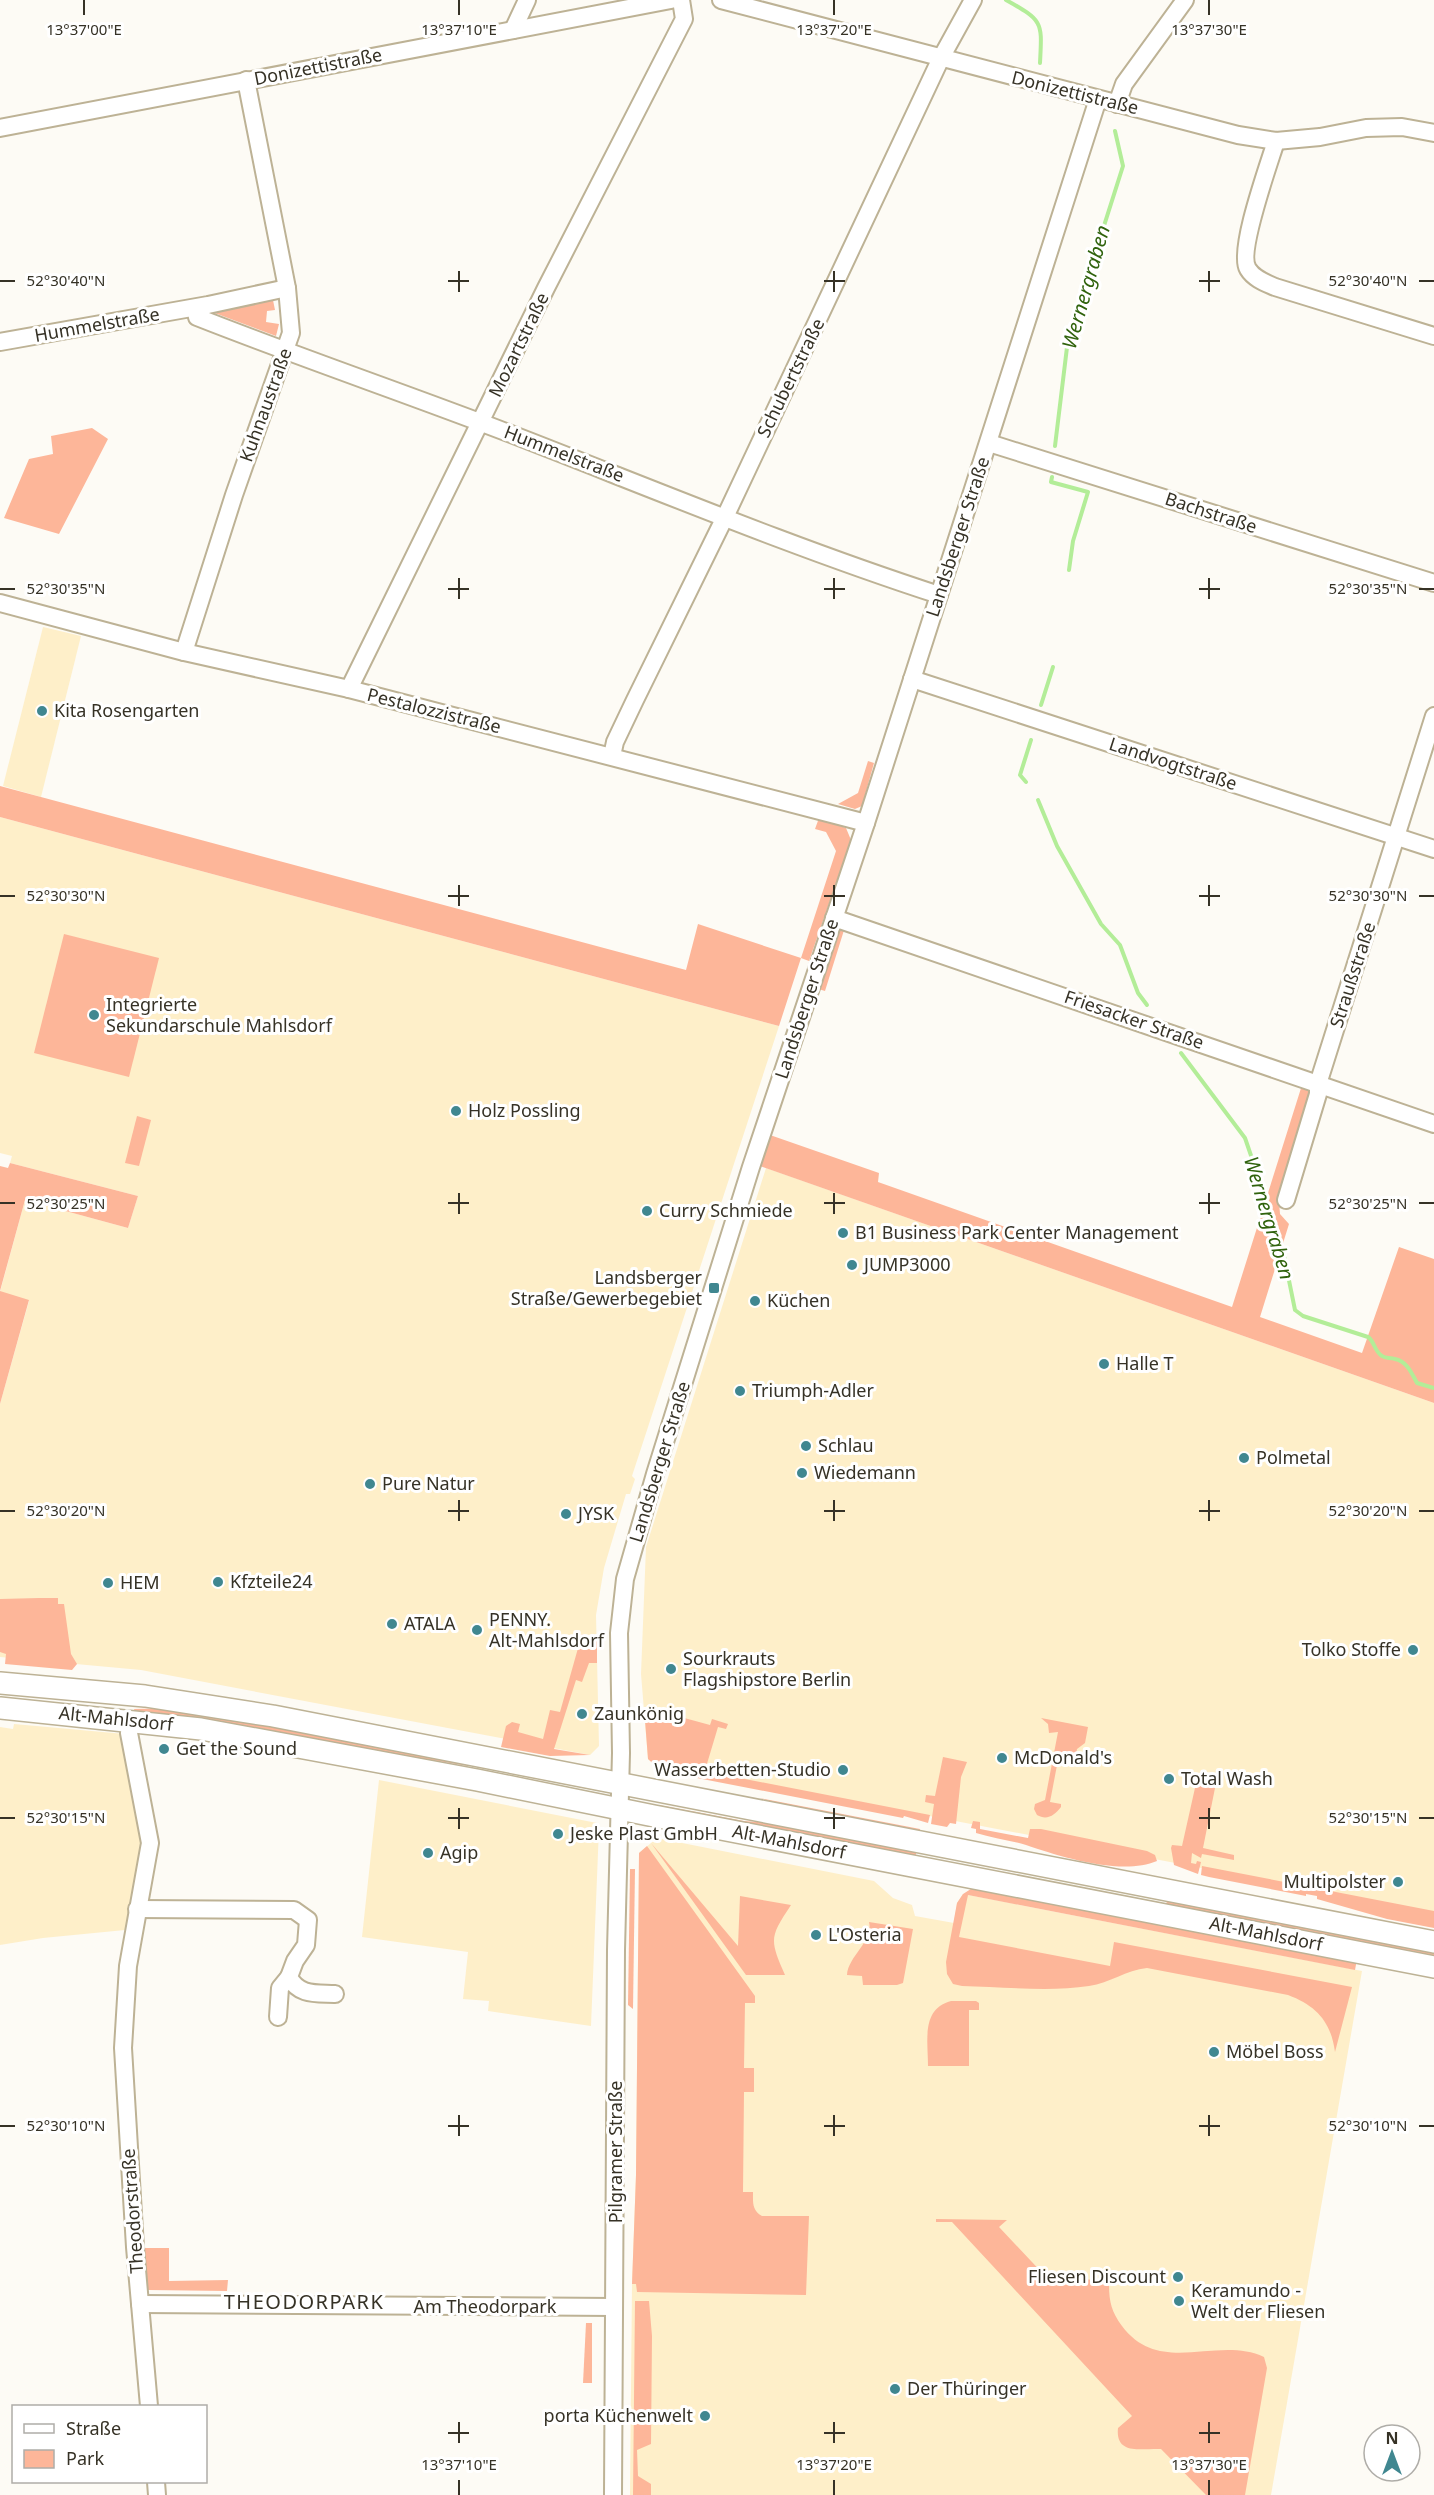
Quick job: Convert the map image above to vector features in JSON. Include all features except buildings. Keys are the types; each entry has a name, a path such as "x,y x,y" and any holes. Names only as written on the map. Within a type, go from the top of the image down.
{"main road":[{"name":"Alt-Mahlsdorf","path":"0,1683 144,1696 273,1716 1434,1942"},
{"name":"Alt-Mahlsdorf","path":"0,1708 201,1729 1434,1967"}],"street":[{"path":"513,30 527,0"},
{"name":"Donizettistraße","path":"0,128 671,0"},
{"name":"Mozartstraße","path":"349,689 482,423 546,288 684,19 681,0"},
{"name":"Donizettistraße","path":"721,0 1238,135 1276,141 1320,137 1366,128 1402,127 1434,133"},
{"name":"Schubertstraße","path":"612,756 615,742 725,517 941,58 973,0"},
{"path":"1117,104 1124,84 1185,0"},
{"name":"Kuhnaustraße","path":"184,652 234,495 291,333 287,288 246,80"},
{"name":"Landsberger Straße","path":"619,1809 619,1634 625,1579 655,1474 751,1167 866,823 1098,99"},
{"path":"1276,141 1247,240 1245,262 1249,271 1259,280 1275,287 1434,336"},
{"name":"Hummelstraße","path":"0,342 195,308 287,288"},
{"name":"Hummelstraße","path":"195,308 197,317 285,352 482,423 725,517 939,595"},
{"name":"Bachstraße","path":"988,442 1434,583"},
{"name":"Pestalozzistraße","path":"0,603 184,652 349,689 866,823"},
{"name":"Landvogtstraße","path":"912,679 1434,849"},
{"name":"Straußstraße","path":"1286,1200 1318,1094 1318,1084 1434,716"},
{"name":"Friesacker Straße","path":"834,918 1434,1124"},
{"name":"Theodorstraße","path":"130,1720 129,1733 150,1843 136,1909 128,1966 123,2048 149,2405"},
{"name":"Pilgramer Straße","path":"613,2495 619,1809"},
{"path":"136,1909 294,1910 308,1920 306,1945 295,1961 289,1977 280,1988 278,2017"},
{"path":"289,1977 294,1987 307,1992 334,1994"},
{"name":"Am Theodorpark","path":"140,2304 614,2307"}],"shaded area":[{"name":"Kita Rosengarten","path":"43,627 81,636 41,797 3,786"},
{"path":"0,817 779,1026 632,1476 635,1479 630,1494 626,1494 604,1568 596,1615 599,1746 590,1755 141,1670 0,1657 0,1404 29,1301 0,1292 25,1200 128,1228 138,1196 10,1163 12,1156 0,1153"},
{"path":"766,1168 1434,1403 1434,1920 1316,1890 653,1763 648,1759 641,1674 646,1547"},
{"path":"14,1724 125,1734 146,1844 125,1930 43,1938 0,1945 0,1727 13,1729"},
{"path":"379,1780 597,1823 599,1828 591,2026 488,2011 489,2001 463,1999 468,1952 362,1937"},
{"path":"657,1838 874,1881 893,1898 912,1905 915,1916 954,1923 957,1903 963,1894 1362,1971 1271,2495 630,2495 639,1853"}],"green space":[{"path":"273,300 275,310 267,311 266,322 279,324 276,336 212,312"},
{"path":"92,428 108,439 59,534 4,518 29,459 53,454 51,436"},
{"path":"868,761 874,763 862,806 855,809 838,804 858,793"},
{"path":"0,786 686,970 698,924 801,958 779,1026 0,817"},
{"path":"819,818 846,828 851,840 809,961 801,958 836,851 826,832 815,829"},
{"path":"845,927 825,991 815,988 838,930"},
{"path":"64,934 159,958 129,1077 34,1053"},
{"path":"1302,1085 1311,1092 1279,1202 1280,1214 1289,1224 1260,1317 1362,1353 1399,1247 1434,1259 1434,1403 760,1166 770,1135 879,1173 878,1182 1232,1307"},
{"path":"137,1116 151,1120 139,1166 125,1163"},
{"path":"10,1163 138,1196 128,1228 25,1200 0,1291 0,1166 8,1168"},
{"path":"0,1291 29,1300 0,1404"},
{"path":"58,1598 58,1604 64,1604 71,1654 77,1664 72,1670 5,1664 6,1654 0,1652 0,1599"},
{"path":"582,1634 597,1638 597,1663 589,1663 582,1682 576,1680 554,1749 590,1755 550,1756 501,1747 506,1726 512,1722 520,1724 518,1732 543,1739 550,1710 560,1712"},
{"path":"644,1707 710,1725 712,1719 728,1724 726,1729 718,1727 706,1767 715,1769 714,1773 930,1815 928,1823 904,1816 903,1818 661,1771 648,1759"},
{"path":"176,1708 469,1762 468,1766 396,1758 135,1712 134,1709"},
{"path":"1041,1718 1088,1727 1085,1743 1077,1749 1076,1754 1063,1751 1061,1761 1058,1760 1050,1802 1061,1804 1061,1807 1053,1815 1047,1817 1037,1815 1034,1809 1035,1804 1045,1800 1058,1732 1049,1733 1048,1724"},
{"path":"943,1757 967,1762 961,1777 956,1824 950,1823 947,1827 931,1824 934,1804 925,1802 926,1795 935,1796"},
{"path":"1197,1779 1216,1783 1203,1848 1234,1855 1234,1860 1202,1854 1201,1858 1192,1853 1191,1863 1201,1862 1198,1874 1174,1865 1171,1848 1172,1845 1182,1846"},
{"path":"760,1798 920,1829 919,1834 802,1812"},
{"path":"659,1805 744,1821 796,1825 917,1848 915,1859 659,1811"},
{"path":"973,1821 980,1822 980,1829 1028,1838 1030,1829 1041,1829 1147,1851 1155,1855 1157,1861 1127,1867 1092,1863 976,1833 976,1829 971,1828"},
{"path":"651,1843 738,1946 740,1896 791,1905 779,1924 774,1938 776,1953 785,1975 746,1975"},
{"path":"647,1846 755,1996 755,2003 745,2003 744,2068 754,2068 754,2092 744,2092 743,2192 753,2192 755,2209 762,2216 809,2216 806,2295 637,2292 636,2284 632,2284 636,2175 639,1853"},
{"path":"1202,1866 1434,1911 1434,1928 1387,1919 1317,1899 1317,1896 1306,1894 1306,1896 1201,1875"},
{"path":"630,1869 635,1869 633,2009 628,2005"},
{"path":"974,1887 1357,1959 1355,1970 968,1895 959,1937 1110,1966 1114,1942 1352,1987 1335,2052 1330,2032 1321,2016 1298,1999 1288,1995 1147,1968 1097,1984 1074,1988 1026,1989 953,1984 947,1974 946,1962 957,1903 963,1894"},
{"path":"1167,1900 1434,1949 1434,1959 1166,1906"},
{"path":"869,1922 913,1929 903,1983 863,1985 862,1976 847,1975 848,1968 868,1936"},
{"path":"951,2001 979,2003 979,2010 969,2010 969,2066 928,2066 927,2037 931,2018 941,2005"},
{"path":"936,2219 1007,2220 999,2227 1047,2278 1054,2271 1064,2279 1105,2280 1109,2283 1111,2306 1118,2321 1137,2341 1154,2349 1171,2352 1246,2351 1264,2357 1267,2368 1245,2495 1206,2495 1161,2449 1132,2449 1121,2443 1118,2428 1132,2416 952,2222 936,2222"},
{"path":"143,2248 169,2248 169,2281 228,2280 227,2291 148,2290"},
{"path":"635,2301 649,2301 652,2336 651,2444 637,2450 638,2476 651,2484 651,2495 633,2495"},
{"path":"586,2323 592,2323 592,2383 583,2383"}],"waterway":[{"name":"Wernergraben","path":"1006,0 1028,13 1038,24 1041,39 1040,63"},
{"name":"Wernergraben","path":"1055,446 1068,339 1123,166 1115,131"},
{"name":"Wernergraben","path":"1052,477 1051,482 1088,492 1073,541 1069,570"},
{"name":"Wernergraben","path":"1041,705 1053,667"},
{"name":"Wernergraben","path":"1026,782 1020,775 1031,740"},
{"name":"Wernergraben","path":"1038,800 1057,846 1101,924 1120,945 1138,993 1147,1005"},
{"name":"Wernergraben","path":"1181,1053 1245,1138 1282,1246 1295,1310 1303,1316 1368,1337 1382,1356 1403,1362 1417,1383 1434,1388"}],"place":[{"name":"Kita Rosengarten","path":"42,711"},
{"name":"Integrierte Sekundarschule Mahlsdorf","path":"94,1015"},
{"name":"Holz Possling","path":"456,1111"},
{"name":"Curry Schmiede","path":"647,1211"},
{"name":"B1 Business Park Center Management","path":"843,1233"},
{"name":"JUMP3000","path":"852,1265"},
{"name":"Landsberger Straße/Gewerbegebiet","path":"714,1288"},
{"name":"Küchen","path":"755,1301"},
{"name":"Halle T","path":"1104,1364"},
{"name":"Triumph-Adler","path":"740,1391"},
{"name":"Schlau","path":"806,1446"},
{"name":"Polmetal","path":"1244,1458"},
{"name":"Wiedemann","path":"802,1473"},
{"name":"Pure Natur","path":"370,1484"},
{"name":"JYSK","path":"566,1514"},
{"name":"Kfzteile24","path":"218,1582"},
{"name":"HEM","path":"108,1583"},
{"name":"ATALA","path":"392,1624"},
{"name":"PENNY. Alt-Mahlsdorf","path":"477,1630"},
{"name":"Tolko Stoffe","path":"1413,1650"},
{"name":"Sourkrauts Flagshipstore Berlin","path":"671,1669"},
{"name":"Zaunkönig","path":"582,1714"},
{"name":"Get the Sound","path":"164,1749"},
{"name":"McDonald's","path":"1002,1758"},
{"name":"Wasserbetten-Studio","path":"843,1770"},
{"name":"Total Wash","path":"1169,1779"},
{"name":"Jeske Plast GmbH","path":"558,1834"},
{"name":"Agip","path":"428,1853"},
{"name":"Multipolster","path":"1398,1882"},
{"name":"L'Osteria","path":"816,1935"},
{"name":"Möbel Boss","path":"1214,2052"},
{"name":"Fliesen Discount","path":"1178,2277"},
{"name":"Keramundo - Welt der Fliesen","path":"1179,2301"},
{"name":"Der Thüringer","path":"895,2389"},
{"name":"porta Küchenwelt","path":"705,2416"}],"district":[{"name":"THEODORPARK","path":"304,2302"}]}
